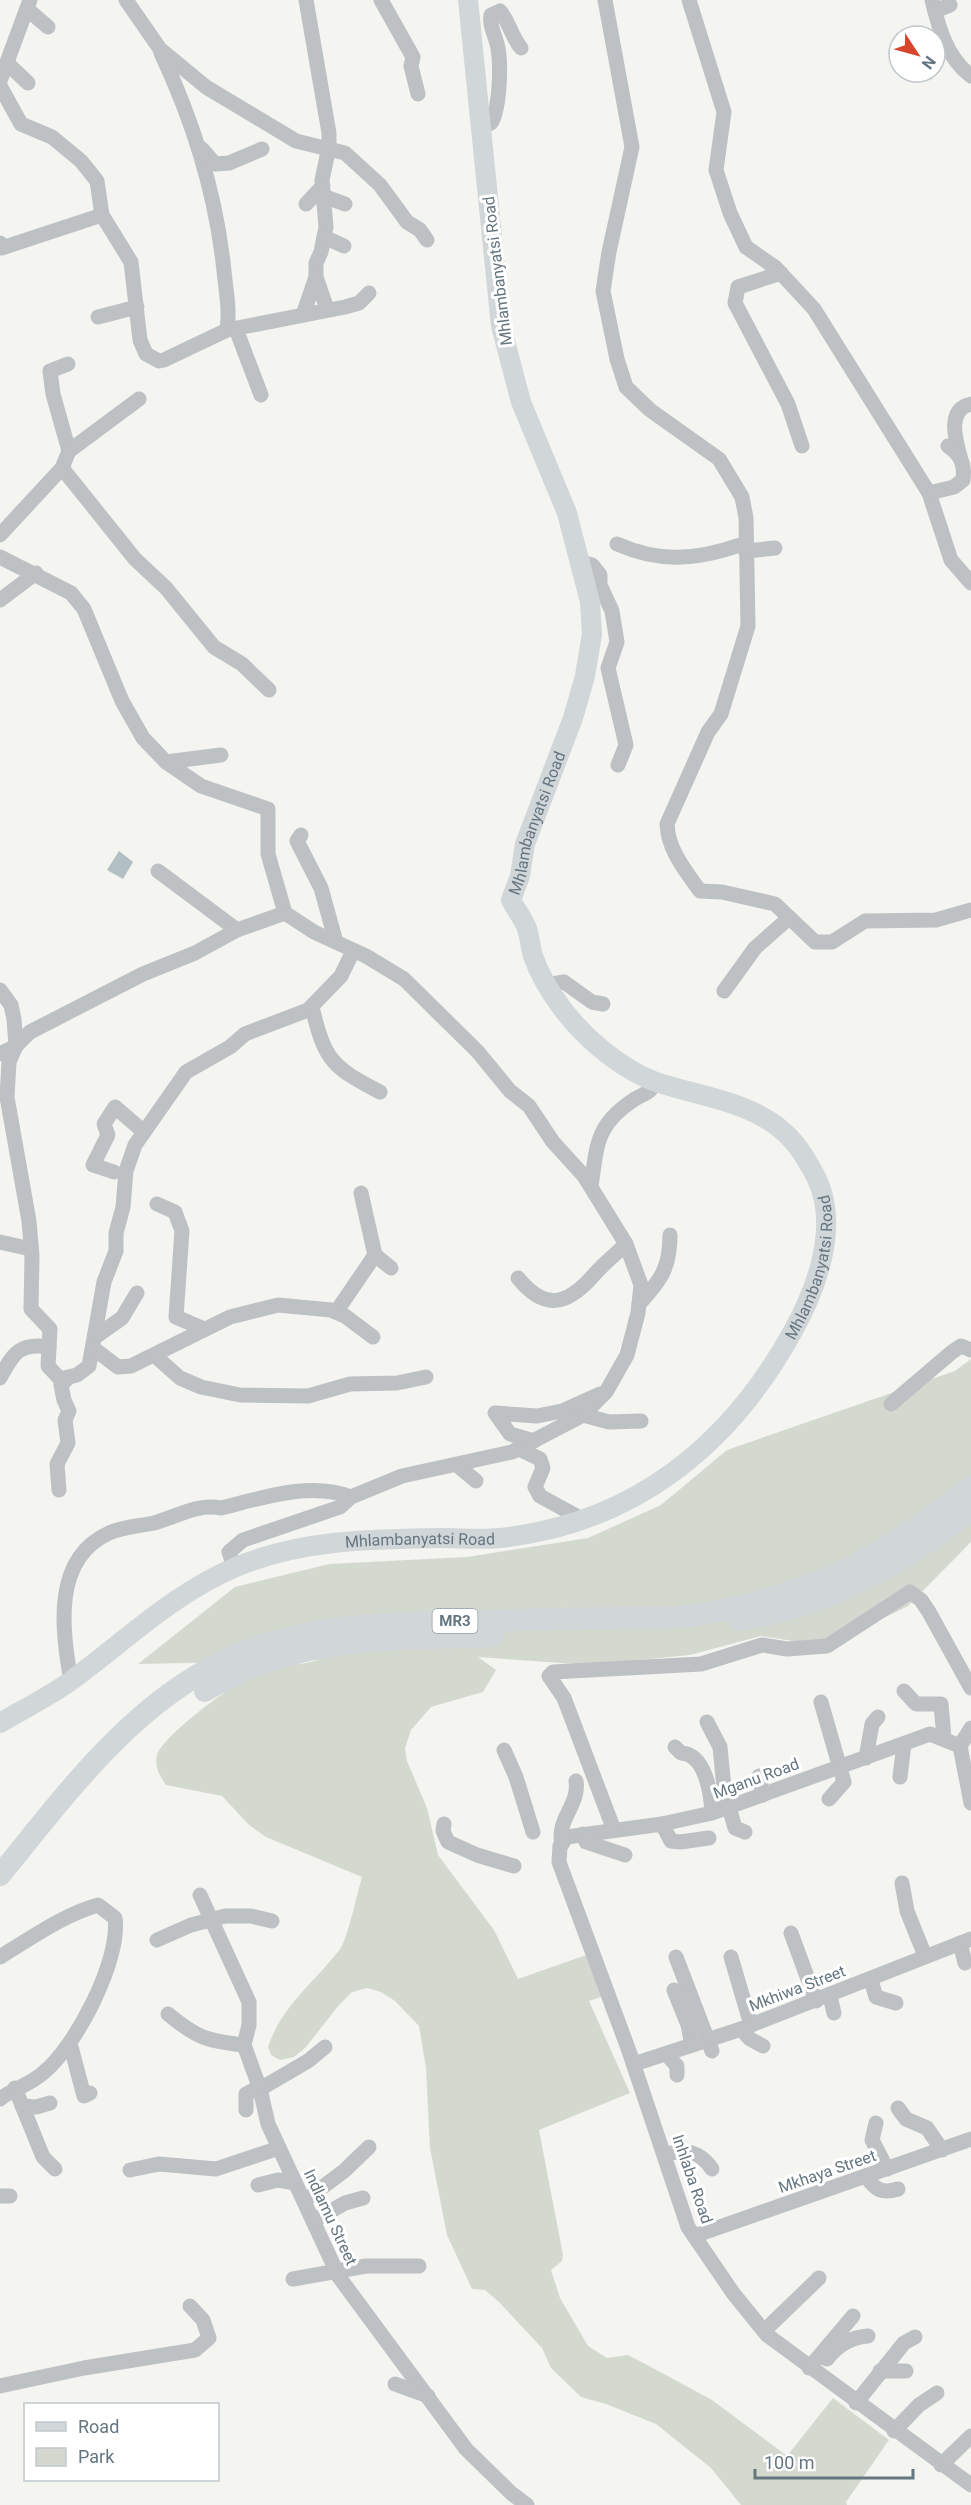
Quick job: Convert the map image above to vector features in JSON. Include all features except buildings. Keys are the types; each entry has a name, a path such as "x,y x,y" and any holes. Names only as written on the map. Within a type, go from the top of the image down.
{"highway":[{"name":"MR3","path":"0,1875 87,1770 122,1735 165,1697 226,1660 297,1635 368,1623 687,1616 740,1606 795,1592 885,1550 928,1522 971,1487"},
{"name":"MR3","path":"0,1893 83,1792 128,1747 171,1712 209,1688 228,1677 277,1656 345,1642 694,1628 774,1615 822,1600 878,1572 933,1540 971,1510"},
{"path":"0,1865 42,1825"}],"main road":[{"name":"Mhlambanyatsi Road","path":"0,1723 71,1681 179,1599 234,1567 297,1546 360,1541 500,1538 582,1520 634,1499 668,1478 723,1430 774,1365 811,1295 822,1254 825,1212 819,1182 791,1138 772,1122 752,1111 656,1082 618,1062 597,1046 576,1025 547,985 533,956 526,927 510,900 520,876 525,844 585,676 592,634 590,602 567,513 529,424 507,355 501,326 468,0"}],"street":[{"path":"126,0 159,50 191,119 219,229 232,329 261,395"},
{"path":"303,315 316,277 316,263 324,237 323,191 329,147 306,0"},
{"path":"381,0 413,57 411,66 418,94"},
{"path":"605,0 632,147 609,252 603,291 617,359 626,387 650,410 719,459 742,496 746,518 748,626 721,714 708,732 667,824 668,839 683,869 700,891 722,892 775,904 815,942 832,942 865,921 936,920 971,910"},
{"path":"690,0 724,112 716,170 730,213 746,247 781,273 814,309 929,493 951,560 971,583"},
{"path":"0,81 28,4 48,27"},
{"path":"950,5 933,5 947,51 959,68 971,76"},
{"path":"480,128 491,123 498,109 498,51 490,21 491,15 498,6 511,28 511,36 521,48"},
{"path":"159,50 206,87 290,138 306,145 329,147 345,153 380,185 407,222 420,230 427,240"},
{"path":"7,63 27,83"},
{"path":"0,86 21,124 52,137 81,161 97,181 102,215 131,261 140,340 146,354 159,361 232,329 359,303 369,293"},
{"path":"197,143 215,164 229,163 262,149"},
{"path":"323,191 345,204"},
{"path":"306,204 323,191"},
{"path":"0,243 2,248 102,215"},
{"path":"324,237 344,246"},
{"path":"781,273 738,287 735,303 788,404 802,446"},
{"path":"316,277 327,309"},
{"path":"98,317 137,307"},
{"path":"68,364 51,370 53,394 69,451"},
{"path":"0,536 62,468 69,451 139,399"},
{"path":"929,493 954,487 963,480 965,468 955,439 957,413 963,406 971,404"},
{"path":"948,446 960,456"},
{"path":"62,468 135,559 176,600 214,647 242,664 269,690"},
{"path":"617,544 642,555 671,558 697,555 740,545 747,551 775,548"},
{"path":"0,558 36,573 71,593 84,609 101,644 122,700 142,738 166,762 201,786 268,809 268,854 285,913 314,932 404,979 478,1052 510,1091 529,1106 553,1142 568,1155 591,1187 626,1244 641,1285 629,1349 606,1392 583,1415 519,1449 402,1476 351,1497 340,1507 243,1540 229,1552 234,1567"},
{"path":"581,562 592,565 600,575 600,585 612,611 617,642 609,668 626,745 618,765"},
{"path":"0,600 36,573"},
{"path":"166,762 221,755"},
{"path":"301,835 297,841 321,888 336,942"},
{"path":"158,871 237,930"},
{"path":"0,1054 16,1046 30,1032 143,974 195,953 237,930 285,913"},
{"path":"724,991 755,948 789,918"},
{"path":"59,1490 57,1464 68,1443 65,1420 69,1411 61,1385 69,1377 89,1366 104,1282 116,1251 116,1233 123,1207 126,1172 135,1145 186,1072 230,1047 245,1034 312,1007 341,976 353,951"},
{"path":"547,985 564,982 592,1002 603,1004"},
{"path":"0,990 11,1005 16,1046 9,1062 7,1097 23,1183 31,1249 31,1309 50,1329 48,1366 60,1379 69,1377"},
{"path":"312,1007 325,1053 335,1065 380,1092"},
{"path":"0,1035 9,1037 16,1046"},
{"path":"0,1044 8,1042 16,1046"},
{"path":"591,1187 597,1138 619,1111 652,1090 656,1082"},
{"path":"114,1172 93,1165 108,1134 104,1125 116,1107 144,1132"},
{"path":"362,1193 375,1255 392,1268"},
{"path":"158,1204 175,1212 183,1231 176,1317 204,1329"},
{"path":"639,1304 661,1280 670,1255 670,1235"},
{"path":"0,1242 31,1249"},
{"path":"518,1278 531,1294 539,1298 558,1300 572,1297 626,1244"},
{"path":"336,1312 375,1255"},
{"path":"94,1343 122,1318 136,1293"},
{"path":"94,1343 118,1367 131,1366 230,1317 278,1305 336,1312 373,1337"},
{"path":"0,1378 10,1358 19,1350 34,1344 49,1347"},
{"path":"891,1404 952,1352 961,1346 971,1350"},
{"path":"154,1355 180,1378 201,1387 240,1395 308,1396 350,1384 397,1383 426,1377"},
{"path":"534,1441 510,1434 495,1413 537,1416 562,1411 606,1392"},
{"path":"583,1415 609,1422 641,1421"},
{"path":"519,1449 540,1459 543,1468 535,1487 540,1496 582,1520"},
{"path":"457,1465 476,1482"},
{"path":"71,1681 65,1661 63,1609 70,1575 79,1557 91,1543 111,1531 133,1528 208,1506 221,1508 310,1489 338,1492 351,1497"},
{"path":"614,1830 564,1698 549,1676 553,1672 701,1664 762,1645 788,1649 827,1646 910,1592 921,1600 929,1611 971,1688"},
{"path":"904,1691 916,1704 941,1704 944,1738"},
{"path":"821,1702 838,1768 844,1782 829,1799"},
{"path":"866,1758 872,1724 878,1717"},
{"path":"706,1722 720,1747 722,1809"},
{"path":"971,1728 960,1746 971,1803"},
{"name":"Mganu Road","path":"561,1845 567,1836 662,1824 722,1809 930,1734 960,1746"},
{"path":"900,1777 904,1744"},
{"path":"675,1747 681,1753 696,1757 698,1779 735,1828 745,1832"},
{"path":"504,1750 516,1777 533,1832"},
{"path":"759,1776 763,1795"},
{"name":"Inhlaba Road","path":"576,1781 578,1793 561,1825 559,1862 634,2064 688,2227 764,2331 856,2403 971,2485"},
{"path":"444,1824 443,1831 448,1842 477,1855 514,1866"},
{"path":"662,1824 671,1841 709,1838"},
{"path":"583,1834 586,1842 595,1847 625,1855"},
{"path":"902,1883 907,1911 926,1956"},
{"name":"Indlamu Street","path":"200,1895 249,2002 249,2025 244,2045 259,2088 268,2124 336,2272 466,2449 511,2493 527,2505"},
{"path":"0,1957 43,1938 98,1905 115,1918 117,1932 85,2022 42,2075 15,2088 0,2099"},
{"path":"157,1940 191,1925 212,1922 236,1914 272,1921"},
{"path":"791,1933 823,1998 834,2013"},
{"path":"965,1963 966,1941"},
{"name":"Mkhiwa Street","path":"634,2064 692,2045 710,2045 746,2027 966,1941"},
{"path":"676,1957 710,2045"},
{"path":"731,1957 750,2039 763,2046"},
{"path":"871,1980 876,1997 896,2003"},
{"path":"674,1990 688,2025 692,2045"},
{"path":"168,2014 186,2029 208,2041 244,2045"},
{"path":"70,2043 84,2096 90,2093"},
{"path":"246,2110 246,2094 308,2061 325,2047"},
{"path":"666,2054 676,2066 677,2075"},
{"path":"15,2088 43,2157 55,2169"},
{"path":"22,2106 36,2107 51,2103"},
{"path":"898,2108 906,2119 927,2128 942,2150"},
{"path":"876,2123 872,2140 887,2169"},
{"name":"Mkhaya Street","path":"694,2235 970,2142"},
{"path":"304,2201 344,2171 369,2147"},
{"path":"130,2170 159,2164 216,2169 279,2148"},
{"path":"665,2155 685,2150 695,2153 712,2169"},
{"path":"866,2176 881,2192 898,2189"},
{"path":"258,2185 278,2181 295,2183"},
{"path":"313,2221 345,2203 363,2198"},
{"path":"293,2279 366,2266 419,2266"},
{"path":"764,2331 819,2278"},
{"path":"0,2386 84,2368 195,2350 209,2338 203,2320 190,2306"},
{"path":"813,2371 853,2316"},
{"path":"813,2371 843,2344 858,2337 868,2336"},
{"path":"856,2403 904,2343 915,2337"},
{"path":"880,2371 906,2371"},
{"path":"395,2384 428,2396"},
{"path":"894,2431 919,2405 937,2393"},
{"path":"941,2465 971,2436"}],"green space":[{"path":"971,1359 971,1542 908,1606 827,1646 761,1636 690,1655 590,1665 478,1657 496,1670 483,1692 431,1707 411,1730 405,1748 407,1761 427,1808 438,1855 494,1930 518,1979 592,1953 604,1996 589,2001 630,2093 539,2130 563,2255 562,2261 551,2270 560,2298 588,2346 607,2358 628,2355 712,2400 787,2456 833,2398 889,2440 846,2502 847,2505 741,2505 711,2468 656,2424 606,2404 581,2397 551,2368 542,2348 499,2302 485,2290 472,2289 447,2235 430,2148 426,2068 419,2026 395,2001 381,1992 367,1988 352,1992 306,2047 294,2057 280,2060 271,2055 268,2047 274,2032 290,2006 340,1949 349,1926 362,1877 266,1837 249,1825 222,1796 166,1785 158,1771 156,1759 162,1746 173,1735 235,1685 259,1672 318,1660 138,1664 235,1587 329,1564 467,1557 588,1538 661,1505 727,1450 955,1371"}],"shaded area":[{"path":"119,851 133,862 123,879 107,870"}]}
